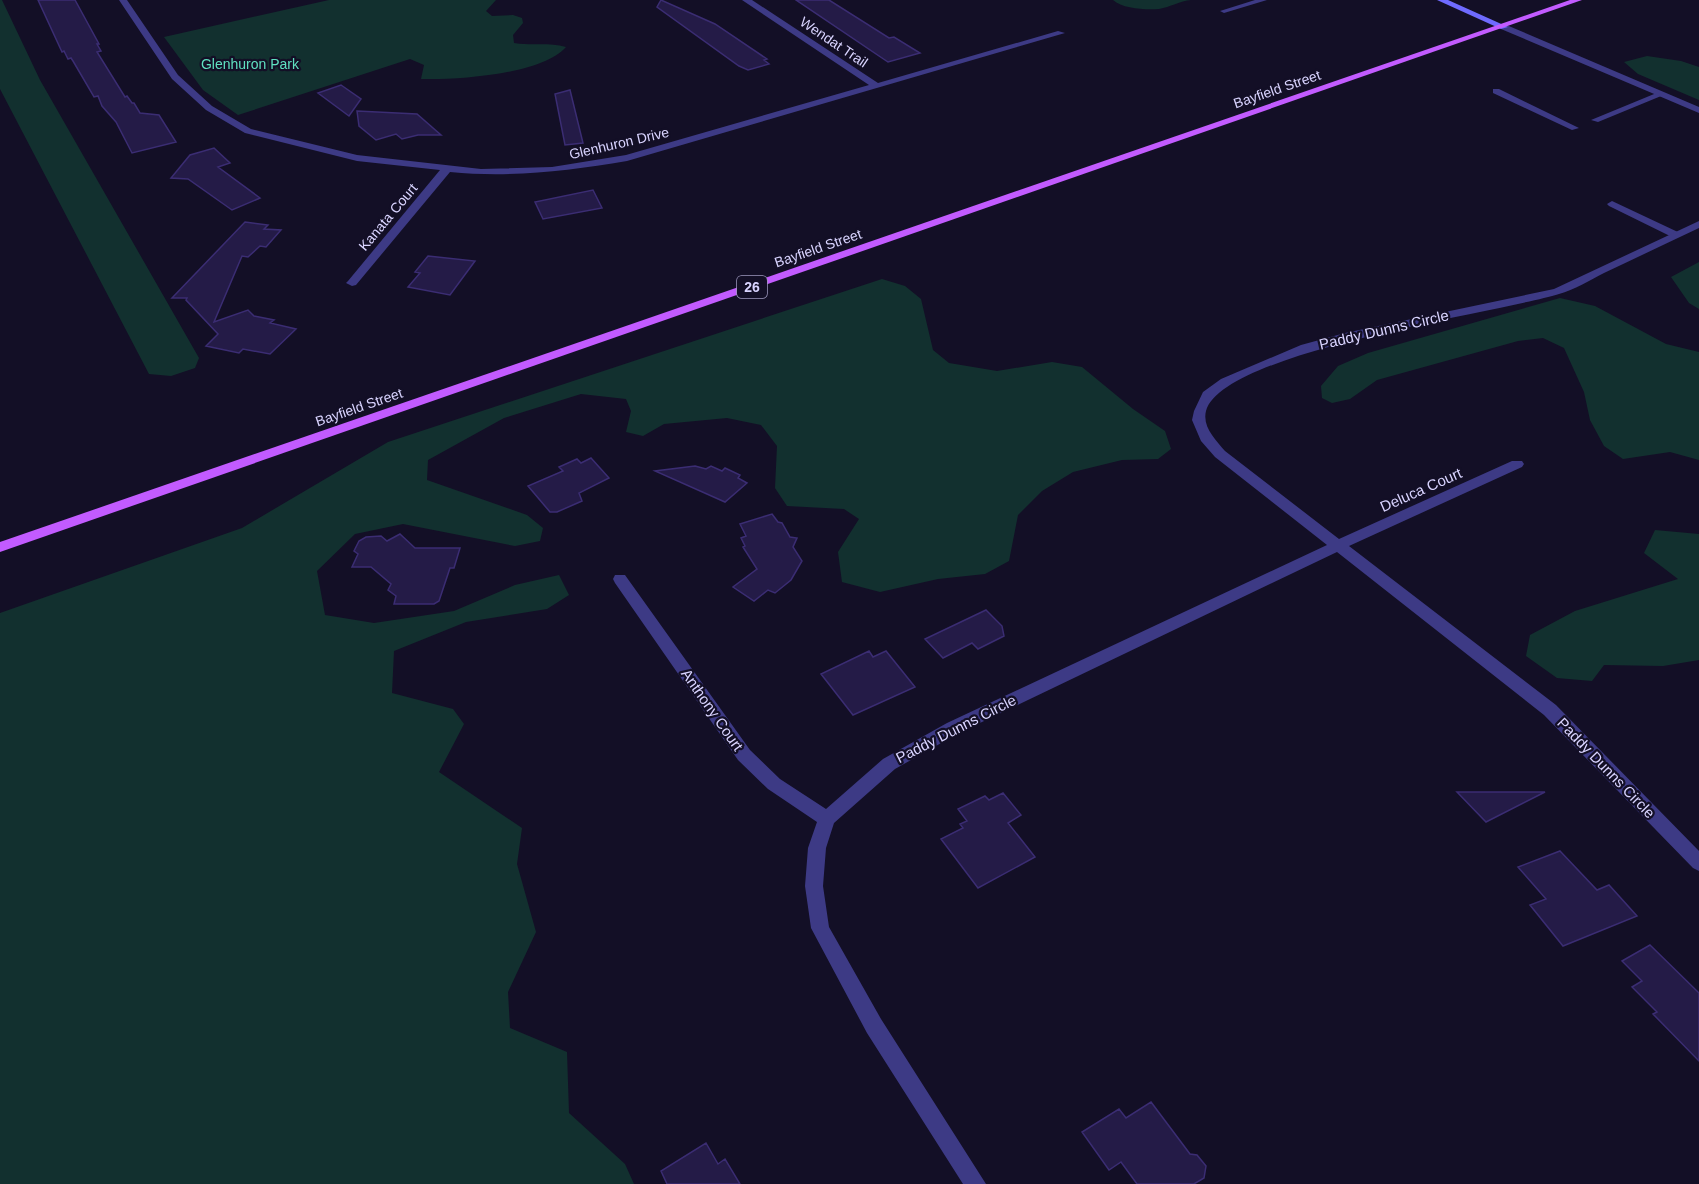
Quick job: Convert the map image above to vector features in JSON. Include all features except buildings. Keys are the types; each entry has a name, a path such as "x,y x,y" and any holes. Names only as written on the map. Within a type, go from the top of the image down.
{"main road":[{"name":"Bayfield Street","path":"0,547 1578,0"}],"street":[{"name":"Glenhuron Drive","path":"123,0 175,77 209,108 248,131 357,158 447,169 528,172 607,163 1062,33"},
{"name":"Wendat Trail","path":"746,0 876,86"},
{"path":"1441,0 1699,110"},
{"name":"Kanata Court","path":"352,284 447,169"},
{"name":"Paddy Dunns Circle","path":"1699,224 1558,291 1525,300 1345,337 1305,348 1225,382 1208,395 1200,411 1199,420 1206,438 1220,454 1550,710 1699,863"},
{"name":"Deluca Court","path":"1339,545 1517,464"},
{"name":"Paddy Dunns Circle","path":"975,1184 874,1026 820,928 814,886 817,848 827,819 889,764 953,728 1339,545"},
{"name":"Anthony Court","path":"620,579 744,755 774,784 827,819"}],"lane":[{"path":"1224,11 1263,0"},
{"path":"1496,92 1575,128"},
{"path":"1595,120 1662,94"},
{"path":"1612,204 1676,235"}],"green space":[{"path":"0,0 40,80 199,358 195,368 171,376 149,374 0,89"},
{"name":"Glenhuron Park","path":"329,0 496,0 486,11 492,16 513,15 522,18 523,23 513,35 514,43 566,47 538,64 519,70 476,77 421,79 424,65 410,59 238,115 203,90 164,37"},
{"path":"1113,0 1191,0 1159,9 1148,9 1129,7"},
{"path":"1647,56 1681,61 1699,67 1699,100 1638,74 1624,62"},
{"path":"1699,262 1699,309 1689,303 1671,277"},
{"path":"882,279 905,286 921,299 933,350 949,363 997,371 1052,362 1082,367 1133,409 1165,431 1171,449 1158,459 1122,460 1073,472 1042,491 1018,515 1009,561 985,574 938,579 880,592 842,582 838,552 859,519 844,509 787,506 775,488 777,446 761,425 727,418 664,424 643,436 626,432 631,411 626,399 581,394 504,418 428,460 427,480 527,515 543,528 540,541 515,546 403,524 355,534 317,571 325,615 374,623 454,611 515,585 559,575 569,595 547,609 466,622 394,651 392,693 453,709 464,724 439,772 522,828 517,864 536,932 508,992 510,1028 567,1052 569,1113 625,1164 634,1184 0,1184 0,613 242,528 388,442"},
{"path":"1560,298 1595,306 1666,344 1699,352 1699,460 1670,452 1623,459 1604,446 1590,420 1584,392 1564,348 1543,338 1518,341 1377,380 1350,399 1332,403 1322,398 1321,386 1338,366 1368,353"},
{"path":"1655,530 1699,534 1699,660 1663,666 1604,665 1592,681 1557,678 1526,656 1530,635 1575,611 1678,579 1644,553"}]}
